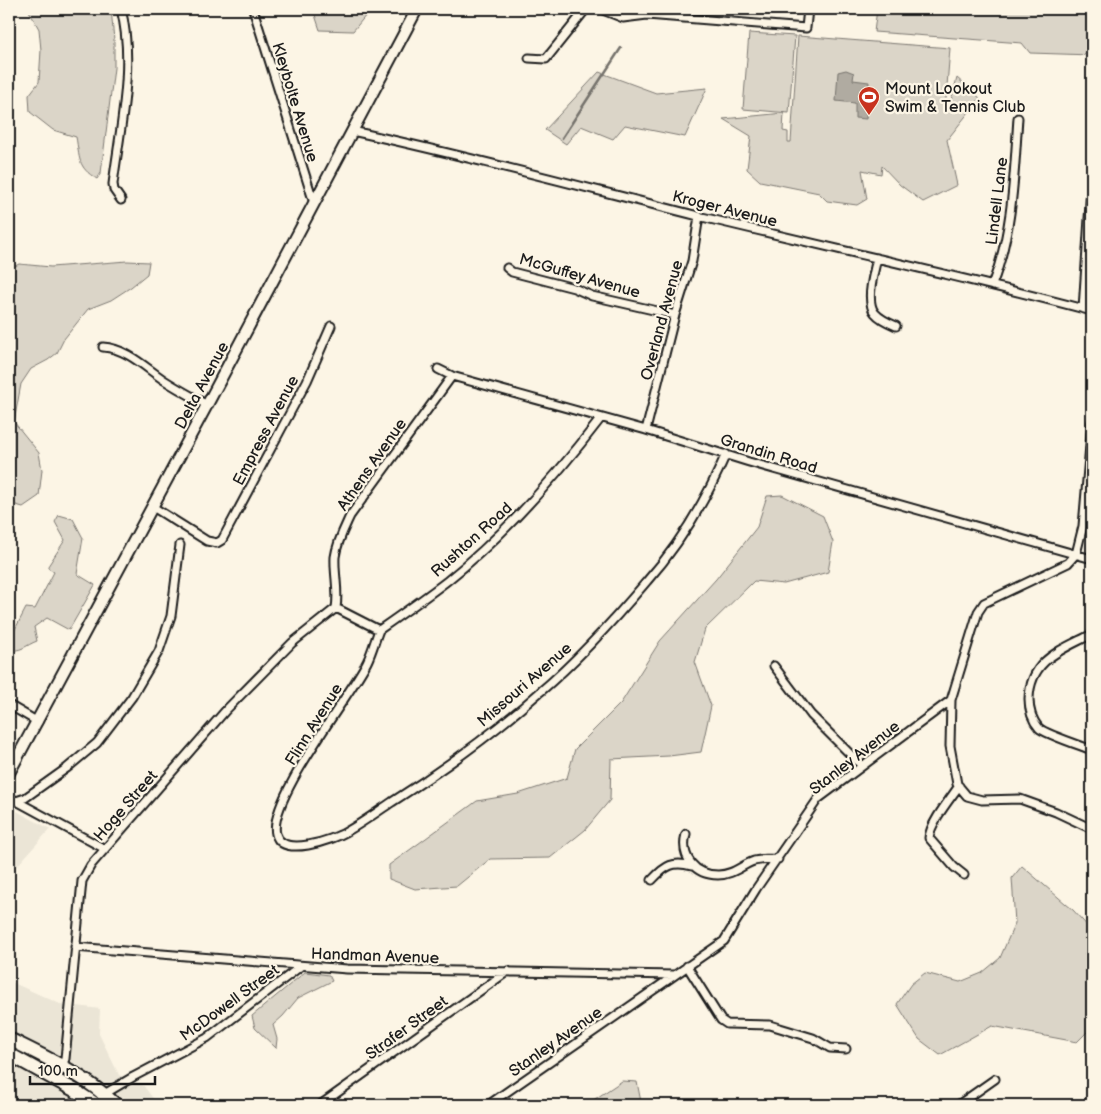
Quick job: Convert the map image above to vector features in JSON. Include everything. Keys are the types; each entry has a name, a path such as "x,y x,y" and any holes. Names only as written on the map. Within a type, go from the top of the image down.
{"highway":[{"path":"9,1039 72,1070 104,1093 116,1105"},
{"path":"9,1046 21,1049 56,1068 62,1066"},
{"path":"9,1054 96,1104"}],"main road":[{"name":"Delta Avenue","path":"9,773 153,507 417,9"}],"street":[{"path":"121,9 126,29 127,67 113,184 114,190 122,200"},
{"name":"Kleybolte Avenue","path":"253,9 314,203"},
{"path":"529,58 546,59 586,9"},
{"path":"600,9 623,18 647,15 806,28 808,9"},
{"name":"Lindell Lane","path":"992,285 1004,248 1011,212 1018,118"},
{"name":"Kroger Avenue","path":"352,131 516,169 699,216 992,285 1092,311"},
{"path":"1082,309 1092,173"},
{"name":"Overland Avenue","path":"646,430 675,315 692,261 699,216"},
{"path":"877,258 870,306 878,316 896,326"},
{"name":"McGuffey Avenue","path":"507,268 512,272 574,288 592,296 675,315"},
{"name":"Empress Avenue","path":"153,507 207,541 217,543 225,536 307,382 331,326"},
{"path":"103,347 112,348 130,356 162,379 207,405"},
{"name":"Grandin Road","path":"438,369 452,376 646,430 771,469 1092,559"},
{"name":"Athens Avenue","path":"336,608 335,557 338,542 350,516 452,376"},
{"name":"Rushton Road","path":"379,630 446,582 510,525 548,485 601,418"},
{"path":"1092,422 1083,526 1076,554 1068,563 984,603 978,612 951,700 950,746 957,784 967,796 982,800 1020,799 1056,812 1092,830"},
{"name":"Missouri Avenue","path":"276,834 282,843 299,846 321,842 344,833 416,787 461,755 534,698 587,648 649,580 690,523 726,454"},
{"path":"16,801 25,798 98,743 132,697 159,651 171,616 180,545"},
{"path":"336,608 379,630"},
{"name":"Hoge Street","path":"55,1079 65,1059 82,881 90,865 226,710 292,643 336,608"},
{"name":"Flinn Avenue","path":"276,834 276,824 283,801 304,761 367,661 379,630"},
{"path":"1092,634 1054,654 1040,666 1035,672 1029,691 1029,704 1033,719 1040,729 1092,750"},
{"path":"774,666 811,716 862,766"},
{"name":"Stanley Avenue","path":"488,1105 724,941 818,799 951,700"},
{"path":"9,706 38,722"},
{"path":"958,786 929,833 929,838 954,867 964,875"},
{"path":"9,797 105,849"},
{"path":"686,834 685,854 693,866"},
{"path":"652,880 658,873 673,864 680,863 693,866 703,872 718,875 731,873 761,859 778,859"},
{"name":"Handman Avenue","path":"75,947 347,969 674,975"},
{"name":"McDowell Street","path":"96,1104 104,1093 207,1038 301,966"},
{"path":"687,966 721,1020 727,1024 770,1025 813,1038 830,1048 846,1049"},
{"name":"Strafer Street","path":"320,1105 508,971"},
{"path":"958,1105 995,1079"}],"shaded area":[{"path":"28,9 111,9 114,68 101,173 97,179 86,170 80,161 76,137 53,130 30,112 29,95 39,82 41,50 39,29"},
{"path":"313,9 371,9 353,31 320,30"},
{"name":"Mount Lookout Swim & Tennis Club","path":"877,9 1092,9 1092,55 1030,53 1022,43 874,32"},
{"path":"749,33 795,36 789,113 743,109"},
{"name":"Mount Lookout Swim & Tennis Club","path":"798,36 950,48 945,111 948,111 957,78 980,98 947,140 957,185 923,202 900,185 882,166 881,174 862,170 867,199 857,205 827,201 819,193 760,181 747,169 751,136 723,119 784,113 783,131 788,132 788,142 791,142"},
{"path":"846,70 854,73 853,80 869,82 866,119 855,118 855,103 836,101 838,72"},
{"path":"599,72 656,93 707,88 685,137 625,125 613,139 581,126 566,144 545,130"},
{"path":"127,261 149,262 147,274 111,300 88,309 64,339 57,353 31,369 21,384 14,422 39,453 42,470 39,496 23,507 9,503 9,269 19,264 51,267"},
{"path":"782,495 823,516 833,542 828,572 784,584 754,581 705,629 695,662 711,706 701,752 669,756 611,759 610,800 585,830 550,858 490,859 457,886 415,889 389,879 389,865 477,801 518,794 567,778 575,749 621,703 660,641 716,579 757,527 767,496"},
{"path":"59,515 73,519 83,538 77,574 95,585 69,630 47,618 34,627 37,641 20,649 9,649 9,641 26,608 35,609 54,572 48,566 65,540 55,522"},
{"path":"9,807 50,829 17,866 9,865"},
{"path":"1022,866 1073,910 1092,931 1085,954 1092,962 1092,1027 1077,1042 992,1026 940,1055 919,1039 897,1004 911,984 925,973 960,982 982,973 1000,958 1015,923 1012,878"},
{"path":"305,972 329,975 332,981 298,998 273,1025 277,1039 276,1048 255,1028 252,1016"},
{"path":"9,981 69,1008 70,1005 100,1009 99,1034 119,1075 143,1085 158,1105 9,1105"},
{"path":"622,1081 637,1082 640,1105 586,1105"}],"waterway":[{"path":"562,138 621,48"}],"place":[{"name":"Mount Lookout Swim & Tennis Club","path":"869,116"}]}
